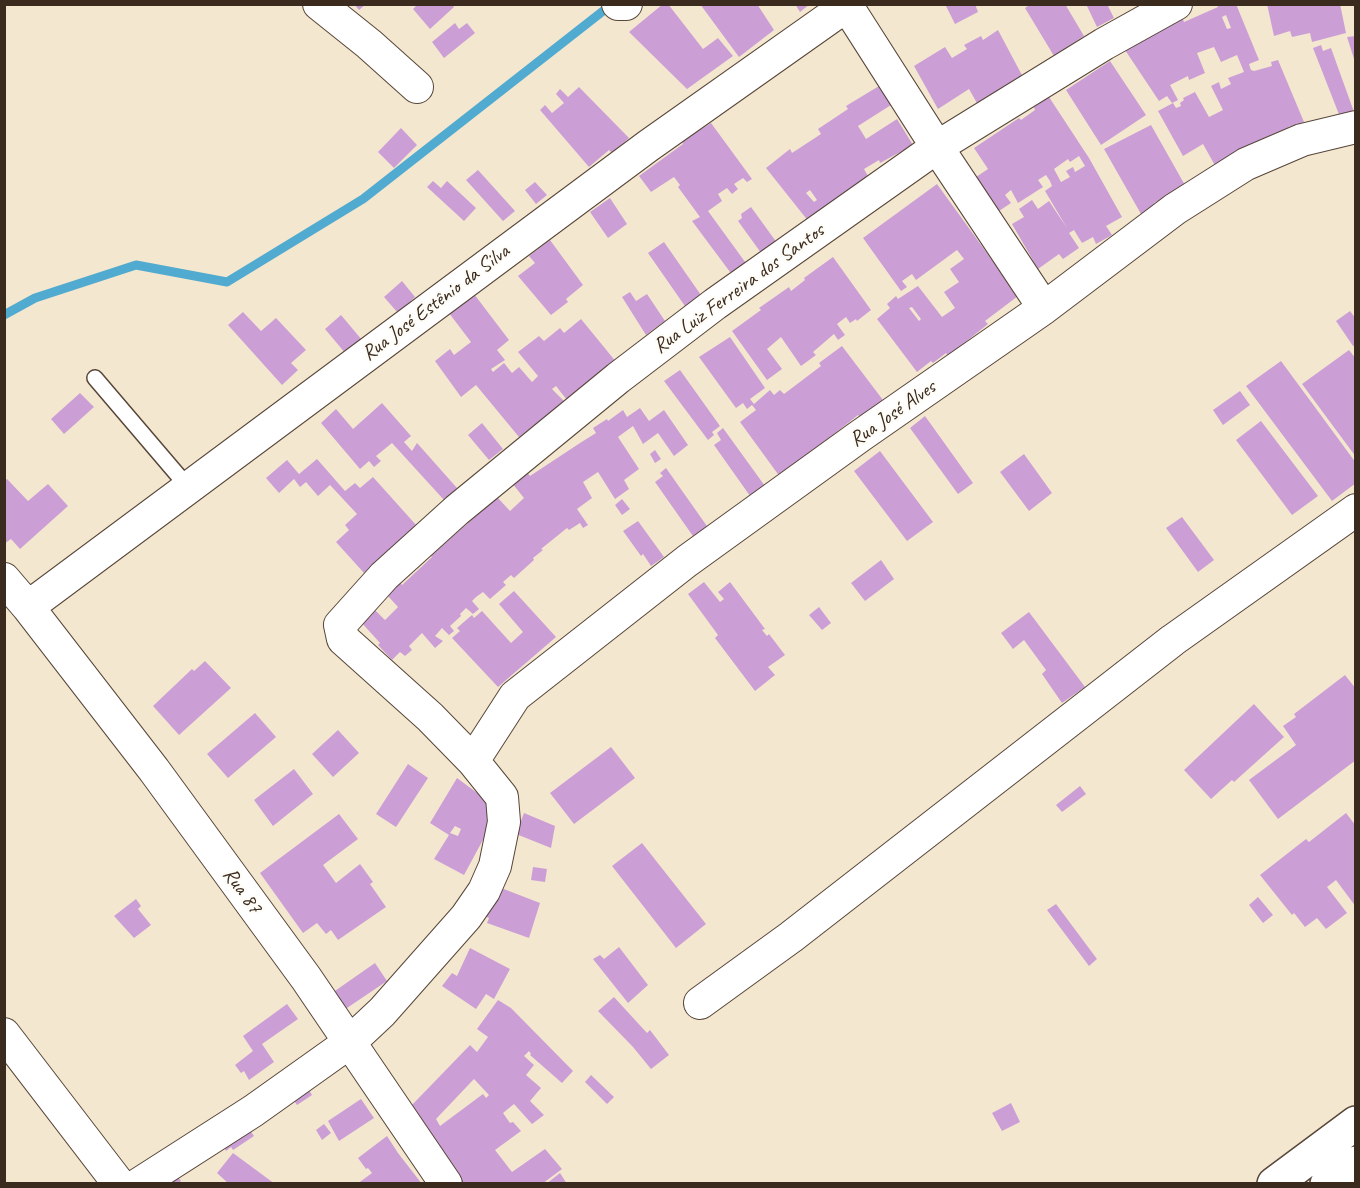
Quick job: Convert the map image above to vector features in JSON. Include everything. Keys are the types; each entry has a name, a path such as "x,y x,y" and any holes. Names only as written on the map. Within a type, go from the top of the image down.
{"street":[{"path":"319,4 417,87"},
{"name":"Rua Luiz Ferreira dos Santos","path":"473,761 430,717 344,639 340,625 384,576 457,510 609,386 798,244 937,147 1104,44 1176,4"},
{"path":"848,5 937,147 1044,308"},
{"name":"Rua José Estênio da Silva","path":"28,607 648,146 848,5"},
{"name":"Rua José Alves","path":"473,761 515,696 687,561 850,443 1044,308 1175,209 1246,164 1302,140 1356,127"},
{"path":"700,1003 790,937 1173,640 1356,510"},
{"name":"Rua 87","path":"4,579 154,770 306,978 446,1184"},
{"path":"139,1184 254,1110 350,1042 382,1012 466,917 484,891 495,866 504,822 502,797 473,761"},
{"path":"4,1034 119,1184"},
{"path":"1274,1184 1356,1123"},
{"path":"1327,1184 1356,1163"}],"lane":[{"path":"95,378 188,487"}],"building":[{"path":"354,4 366,4 359,10"},
{"path":"418,4 452,4 454,7 430,29 413,9"},
{"path":"663,4 668,4 703,49 718,38 733,56 687,89 629,32"},
{"path":"700,4 757,4 774,30 739,57"},
{"path":"795,4 810,4 800,12"},
{"path":"945,4 975,4 978,12 955,24"},
{"path":"1031,4 1065,4 1084,36 1054,56 1025,8"},
{"path":"1086,4 1107,4 1114,18 1097,27"},
{"path":"1217,4 1236,4 1259,60 1249,64 1251,70 1272,66 1271,62 1278,60 1304,122 1288,127 1289,129 1258,147 1257,142 1229,156 1232,162 1217,169 1203,144 1183,156 1158,111 1173,103 1176,108 1181,106 1183,98 1195,92 1209,117 1223,110 1211,86 1219,82 1221,89 1231,84 1228,78 1244,72 1237,55 1221,62 1214,47 1197,53 1205,73 1189,80 1188,76 1170,85 1178,100 1172,103 1167,96 1159,101 1125,50 1167,28 1165,24 1182,17 1184,22 1218,7","holes":["1226,15 1231,28 1227,29 1222,17"]},
{"path":"1267,4 1340,4 1346,33 1312,42 1310,33 1292,37 1290,31 1274,36"},
{"path":"455,23 459,29 467,23 475,33 444,58 432,42"},
{"path":"998,30 1024,79 978,105 969,89 938,109 914,66 945,47 952,58 967,49 964,45 981,36 983,40"},
{"path":"1356,36 1356,62 1355,62 1347,37"},
{"path":"1321,45 1323,51 1331,48 1354,112 1340,117 1313,48"},
{"path":"1110,61 1146,115 1101,145 1066,90"},
{"path":"879,86 891,105 858,126 866,139 897,119 913,145 864,169 872,183 809,222 766,168 790,149 792,153 821,134 818,129 848,109 846,106","holes":["810,190 817,200 814,202 806,193"]},
{"path":"579,87 629,138 612,153 609,150 589,167 540,110 545,105 552,113 564,103 556,94 560,89 568,97"},
{"path":"1049,97 1089,158 1122,217 1106,226 1112,235 1096,244 1093,237 1082,243 1074,230 1069,233 1079,248 1063,259 1059,254 1038,269 1012,224 1024,217 1019,209 1032,200 1038,209 1049,201 1067,228 1045,191 1052,186 1046,175 1038,180 1043,187 1018,203 1011,190 1005,195 1011,203 996,213 973,179 988,169 974,148 1019,118 1021,120 1035,110 1034,107","holes":["1079,156 1085,166 1075,172 1073,167 1066,171 1070,177 1061,182 1054,169 1068,159 1070,162"]},
{"path":"711,123 752,179 747,182 743,178 734,184 738,189 732,194 727,188 718,194 722,201 708,211 748,266 733,276 692,221 700,217 678,187 680,185 674,177 651,192 639,176 683,144 682,141"},
{"path":"1151,125 1186,187 1154,203 1155,205 1141,214 1104,149"},
{"path":"401,128 417,145 394,168 378,152"},
{"path":"478,170 515,211 503,221 466,180"},
{"path":"433,181 441,188 447,181 476,208 464,221 427,187"},
{"path":"535,182 547,195 536,204 525,190"},
{"path":"937,184 1018,296 985,321 988,324 948,356 946,353 917,372 877,319 890,308 887,304 896,296 898,299 918,286 942,317 955,308 944,292 959,282 950,269 964,259 957,250 916,280 912,274 902,281 907,287 901,291 863,238","holes":["912,307 921,319 919,321 909,308"]},
{"path":"610,198 627,224 608,238 590,212"},
{"path":"751,207 780,247 764,257 738,221 742,218 741,214"},
{"path":"550,240 583,285 566,299 568,302 551,315 518,276 535,263 529,256"},
{"path":"664,242 703,298 687,309 648,253"},
{"path":"833,257 871,310 857,321 856,319 850,323 846,317 837,324 845,335 838,340 834,334 813,352 816,355 801,366 781,337 767,349 782,369 767,380 732,331 789,287 791,291 805,280 804,278"},
{"path":"402,281 415,297 398,313 384,297"},
{"path":"630,292 636,301 647,294 665,321 646,335 622,297"},
{"path":"474,294 509,340 497,350 505,360 491,369 493,372 504,363 512,373 519,367 532,382 538,376 518,352 539,336 544,341 560,328 564,333 581,319 617,363 567,400 556,386 552,389 565,402 519,437 476,385 461,397 435,361 450,349 454,355 471,342 449,313"},
{"path":"1350,311 1356,319 1356,345 1353,346 1336,321"},
{"path":"243,312 261,331 276,318 306,350 291,363 298,370 282,385 228,325"},
{"path":"341,315 362,340 346,354 325,329"},
{"path":"730,337 765,388 750,399 754,404 770,390 774,395 780,390 784,394 821,366 819,363 842,346 886,404 863,422 858,415 780,477 740,422 756,410 752,405 747,409 743,403 736,408 699,357"},
{"path":"1349,350 1356,359 1356,457 1302,384"},
{"path":"1281,361 1356,463 1356,483 1332,501 1246,386"},
{"path":"680,370 720,426 712,432 714,435 708,440 664,381"},
{"path":"1240,391 1250,405 1223,425 1213,410"},
{"path":"80,393 94,407 64,434 51,419"},
{"path":"382,403 411,436 404,442 412,451 417,443 457,488 444,500 392,443 376,456 381,461 374,467 369,461 360,469 321,423 336,409 353,429"},
{"path":"640,408 649,421 664,410 688,445 674,456 658,433 643,444 633,426 618,437 639,469 624,480 629,489 615,499 598,472 583,482 592,498 577,509 588,525 583,528 580,523 569,530 567,528 541,549 543,550 533,558 534,560 514,578 511,575 503,582 506,585 490,599 483,592 476,597 472,601 479,609 473,614 466,608 450,626 454,631 449,635 442,628 435,636 443,641 435,648 422,633 409,646 412,650 405,656 400,652 392,660 361,622 375,610 385,620 398,607 387,595 400,582 402,585 497,497 510,511 524,498 512,483 527,472 530,476 596,433 593,428 607,419 608,421 623,410 627,417"},
{"path":"925,416 973,483 958,494 910,428"},
{"path":"1261,421 1318,496 1292,515 1236,440"},
{"path":"482,423 503,449 489,460 468,435"},
{"path":"723,428 770,493 755,503 714,445 721,440 717,433"},
{"path":"655,450 661,459 655,463 650,454"},
{"path":"880,451 933,522 907,541 854,471"},
{"path":"1024,454 1052,493 1029,511 1000,472"},
{"path":"317,459 345,491 355,483 360,488 373,477 417,526 364,573 336,542 349,530 345,525 357,514 330,485 318,496 306,482 300,487 294,479 279,493 266,478 287,460 299,474"},
{"path":"666,468 709,529 695,539 655,482 663,476 660,473"},
{"path":"7,479 28,501 48,484 68,506 20,549 11,539 4,544 4,481"},
{"path":"622,499 630,509 622,515 615,505"},
{"path":"1182,517 1214,560 1198,572 1166,528"},
{"path":"638,521 664,557 651,566 623,531"},
{"path":"881,560 894,579 865,601 851,583"},
{"path":"704,582 720,602 724,599 718,592 730,582 765,629 762,630 767,636 769,634 785,655 768,667 775,675 755,691 715,638 718,635 688,594"},
{"path":"514,591 556,637 498,687 452,638 460,631 457,628 472,615 474,618 482,611 511,643 523,632 499,604"},
{"path":"819,607 831,623 822,630 809,615"},
{"path":"1029,612 1085,687 1062,703 1042,674 1046,670 1024,640 1013,649 1001,633"},
{"path":"205,661 231,688 179,735 153,706 192,669 194,671"},
{"path":"1345,675 1356,689 1356,760 1278,819 1249,780 1296,745 1283,726 1296,717 1294,714"},
{"path":"1254,704 1284,737 1234,782 1232,780 1211,799 1184,770"},
{"path":"255,713 276,737 228,778 207,754"},
{"path":"338,730 359,753 333,777 312,754"},
{"path":"611,747 635,778 574,824 550,793"},
{"path":"408,764 428,778 396,827 376,814"},
{"path":"294,769 313,794 273,826 254,800"},
{"path":"457,778 488,801 498,812 464,875 434,859 449,835 430,823","holes":["455,826 461,829 458,836 450,833"]},
{"path":"1080,786 1086,794 1062,812 1056,805"},
{"path":"524,813 555,826 551,848 516,834"},
{"path":"1346,813 1356,826 1356,907 1336,880 1327,887 1347,913 1326,929 1317,918 1305,927 1294,913 1292,915 1260,875 1306,839 1309,842"},
{"path":"339,814 358,839 323,865 336,883 360,864 373,882 370,884 386,907 338,940 331,930 326,934 317,923 303,933 260,873"},
{"path":"642,843 706,924 676,948 612,866"},
{"path":"533,867 547,869 545,882 531,880"},
{"path":"496,886 540,903 529,938 487,923 489,918 483,915"},
{"path":"1258,897 1273,915 1263,923 1249,905"},
{"path":"136,899 141,906 138,909 151,925 134,938 114,916"},
{"path":"1056,904 1097,959 1089,966 1047,910"},
{"path":"619,947 648,985 628,1003 593,959 600,955 604,959"},
{"path":"470,948 510,969 494,999 486,994 476,1009 442,986 452,973 457,976"},
{"path":"375,963 387,981 344,1010 332,993"},
{"path":"614,997 647,1033 650,1030 669,1055 651,1069 598,1011"},
{"path":"498,1000 511,1008 573,1071 562,1083 530,1055 529,1051 524,1056 534,1065 526,1075 541,1088 530,1101 544,1115 532,1124 514,1104 503,1113 510,1123 513,1122 521,1131 495,1150 512,1172 545,1149 562,1169 542,1184 462,1184 411,1106 470,1045 477,1052 488,1037 477,1029","holes":["474,1079 489,1095 486,1098 483,1094 440,1126 436,1119"]},
{"path":"287,1004 298,1019 262,1044 274,1062 249,1080 244,1071 241,1073 235,1065 253,1051 243,1036"},
{"path":"591,1075 614,1097 607,1104 585,1082"},
{"path":"306,1085 312,1095 297,1105 291,1096"},
{"path":"361,1099 374,1118 339,1141 328,1121"},
{"path":"1011,1103 1020,1122 1002,1131 992,1113"},
{"path":"324,1124 331,1133 322,1140 316,1130"},
{"path":"247,1126 254,1136 233,1150 231,1147 226,1151 222,1143"},
{"path":"387,1136 422,1184 357,1184 372,1173 358,1158"},
{"path":"233,1153 275,1184 229,1184 217,1173"},
{"path":"560,1173 567,1184 546,1184"},
{"path":"176,1174 181,1181 178,1184 163,1184"}],"waterway":[{"path":"4,315 35,298 136,265 227,282 363,199 612,4"}]}
